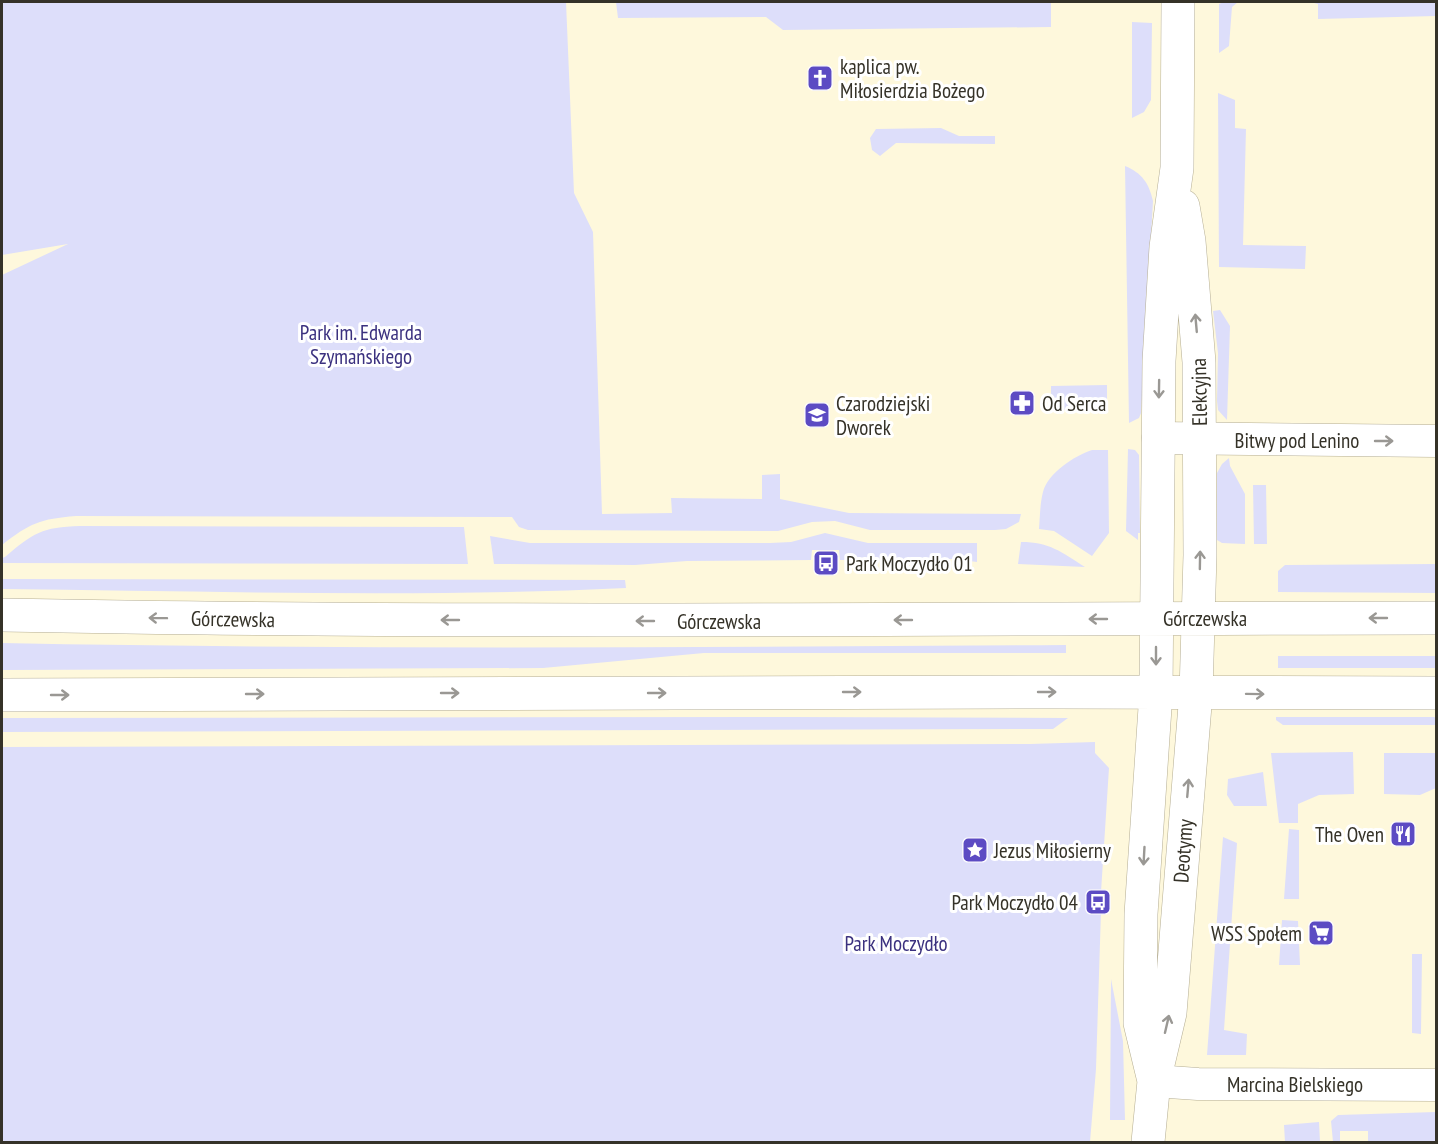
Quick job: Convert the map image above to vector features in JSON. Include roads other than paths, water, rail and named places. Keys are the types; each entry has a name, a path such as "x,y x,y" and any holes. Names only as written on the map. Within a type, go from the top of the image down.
{"main road":[{"name":"Elekcyjna","path":"1156,618 1159,362 1167,247 1177,168 1178,2"},
{"name":"Elekcyjna","path":"1177,168 1189,241 1198,351 1199,619"},
{"name":"Górczewska","path":"2,615 237,620 776,621 1437,618"},
{"name":"Deotymy","path":"1155,1081 1140,1023 1141,915 1156,693 1156,618"},
{"name":"Deotymy","path":"1148,1143 1155,1081 1170,1013 1196,693 1199,619"},
{"path":"2,695 1437,693"}],"street":[{"name":"Bitwy pod Lenino","path":"1158,438 1437,441"},
{"name":"Marcina Bielskiego","path":"1155,1081 1198,1084 1437,1085"}],"place":[{"name":"kaplica pw. Miłosierdzia Bożego","path":"820,78"},
{"name":"Od Serca","path":"1022,403"},
{"name":"Czarodziejski Dworek","path":"817,415"},
{"name":"Park Moczydło 01","path":"826,563"},
{"name":"The Oven","path":"1403,834"},
{"name":"Jezus Miłosierny","path":"975,850"},
{"name":"Park Moczydło 04","path":"1098,902"},
{"name":"WSS Społem","path":"1321,933"}],"park label":[{"name":"Park im. Edwarda Szymańskiego","path":"361,344"},
{"name":"Park Moczydło","path":"896,943"}]}
